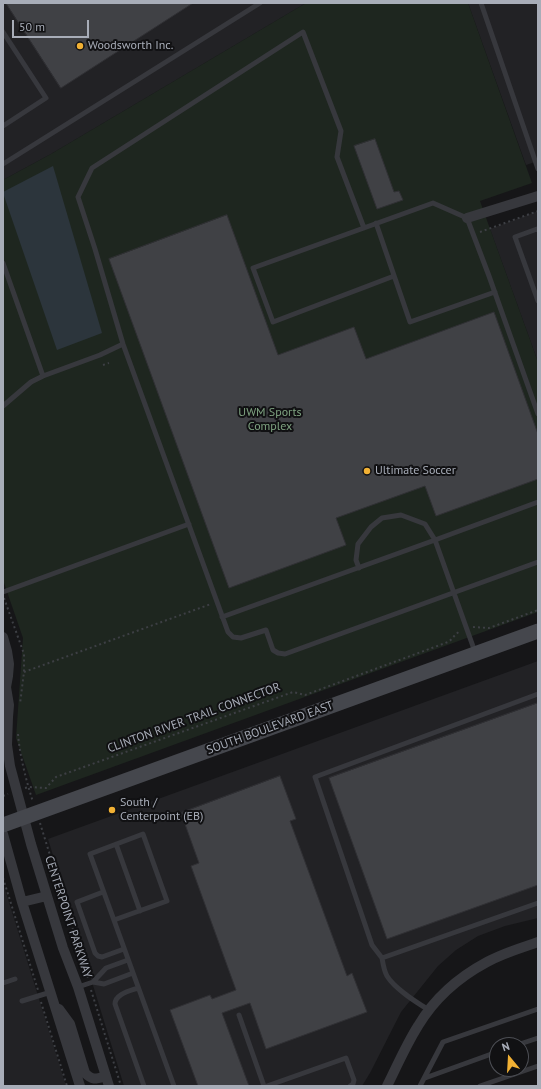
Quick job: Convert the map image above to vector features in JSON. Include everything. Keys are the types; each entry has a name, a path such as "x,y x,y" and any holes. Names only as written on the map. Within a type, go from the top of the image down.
{"street":[{"path":"466,218 538,196"},
{"name":"SOUTH BOULEVARD EAST","path":"3,825 538,630"},
{"name":"CENTERPOINT PARKWAY","path":"3,637 9,664 5,689 9,706 6,756 63,948 78,987 109,1086"},
{"path":"3,834 22,902 80,1086"},
{"path":"22,902 47,896"},
{"path":"387,1086 418,1026 441,996 455,983 486,962 503,954 538,942"},
{"path":"52,996 70,1024 85,1073 90,1078 97,1079 106,1076"}],"lane":[{"path":"3,164 260,3"},
{"path":"480,3 538,169"},
{"path":"3,32 46,98 3,126"},
{"path":"364,228 337,157 340,131 303,32 92,168 78,197 123,344 228,632 233,637 241,638 266,630 274,650 278,654 285,654 538,562"},
{"path":"394,276 272,322 253,268 433,203 466,218 474,234 538,414"},
{"path":"376,223 410,322 495,292"},
{"path":"538,230 537,229 515,237 538,301"},
{"path":"3,263 43,376"},
{"path":"3,406 32,382 43,376 100,355 123,344"},
{"path":"222,617 538,502"},
{"path":"359,568 356,560 358,544 371,527 382,518 401,515 425,524 435,540 476,653"},
{"path":"3,592 189,524"},
{"path":"429,1010 413,1000 393,984 386,976 382,958 372,945 315,777 538,694"},
{"path":"114,920 167,901 143,834 90,854 174,1086"},
{"path":"116,844 140,911"},
{"path":"103,892 77,902 95,953 102,957 124,949"},
{"path":"382,958 538,903"},
{"path":"78,987 93,982 106,968 128,960"},
{"path":"93,982 104,984 133,973"},
{"path":"3,983 15,979"},
{"path":"138,988 117,996 115,1004 144,1086"},
{"path":"22,1001 52,996"},
{"path":"420,1086 443,1042 538,1009"},
{"path":"239,1015 266,1086 346,1058 354,1080 353,1084 350,1086"},
{"path":"425,1078 489,1055"},
{"path":"480,1086 538,1066"}],"path":[{"path":"474,234 538,211"},
{"path":"103,365 109,363"},
{"path":"4,598 24,654 24,672 19,708"},
{"path":"24,672 211,604"},
{"path":"473,627 488,628 538,610"},
{"name":"CLINTON RIVER TRAIL CONNECTOR","path":"24,789 29,787 46,788 56,778 293,692 305,695 448,642 452,640 460,631"},
{"path":"18,730 23,764 31,796"},
{"path":"42,828 85,970"},
{"path":"40,841 45,839"},
{"path":"3,878 37,989"},
{"path":"93,995 122,1086"},
{"path":"41,1002 68,1086"}],"shaded area":[{"path":"3,3 306,3 51,154 3,180"},
{"path":"468,3 538,3 538,161 526,165"},
{"path":"53,166 102,333 57,350 3,193"},
{"path":"538,211 538,362 490,229"},
{"path":"538,661 538,918 505,926 478,936 456,950 438,966 401,1012 362,1086 124,1086 48,839"},
{"path":"3,883 66,1086 3,1086"}],"green space":[{"name":"UWM Sports Complex","path":"306,3 468,3 532,183 480,201 538,362 538,612 36,795 16,738 23,638 3,580 3,180 51,154"}],"building":[{"name":"Woodsworth Inc.","path":"6,3 193,3 61,88"},
{"path":"375,139 394,192 399,191 403,200 377,209 354,146"},
{"name":"Ultimate Soccer","path":"227,215 278,355 354,327 366,359 494,312 538,434 538,479 436,516 425,486 336,518 346,545 229,588 109,259"},
{"path":"538,703 538,885 387,939 329,778"},
{"path":"280,776 296,819 290,821 347,976 352,973 367,1012 266,1049 250,1003 222,1013 249,1086 198,1086 170,1010 210,995 212,999 236,990 191,866 199,863 181,813"}],"place":[{"name":"Woodsworth Inc.","path":"80,46"},
{"name":"Ultimate Soccer","path":"367,471"},
{"name":"South / Centerpoint (EB)","path":"112,810"}]}
